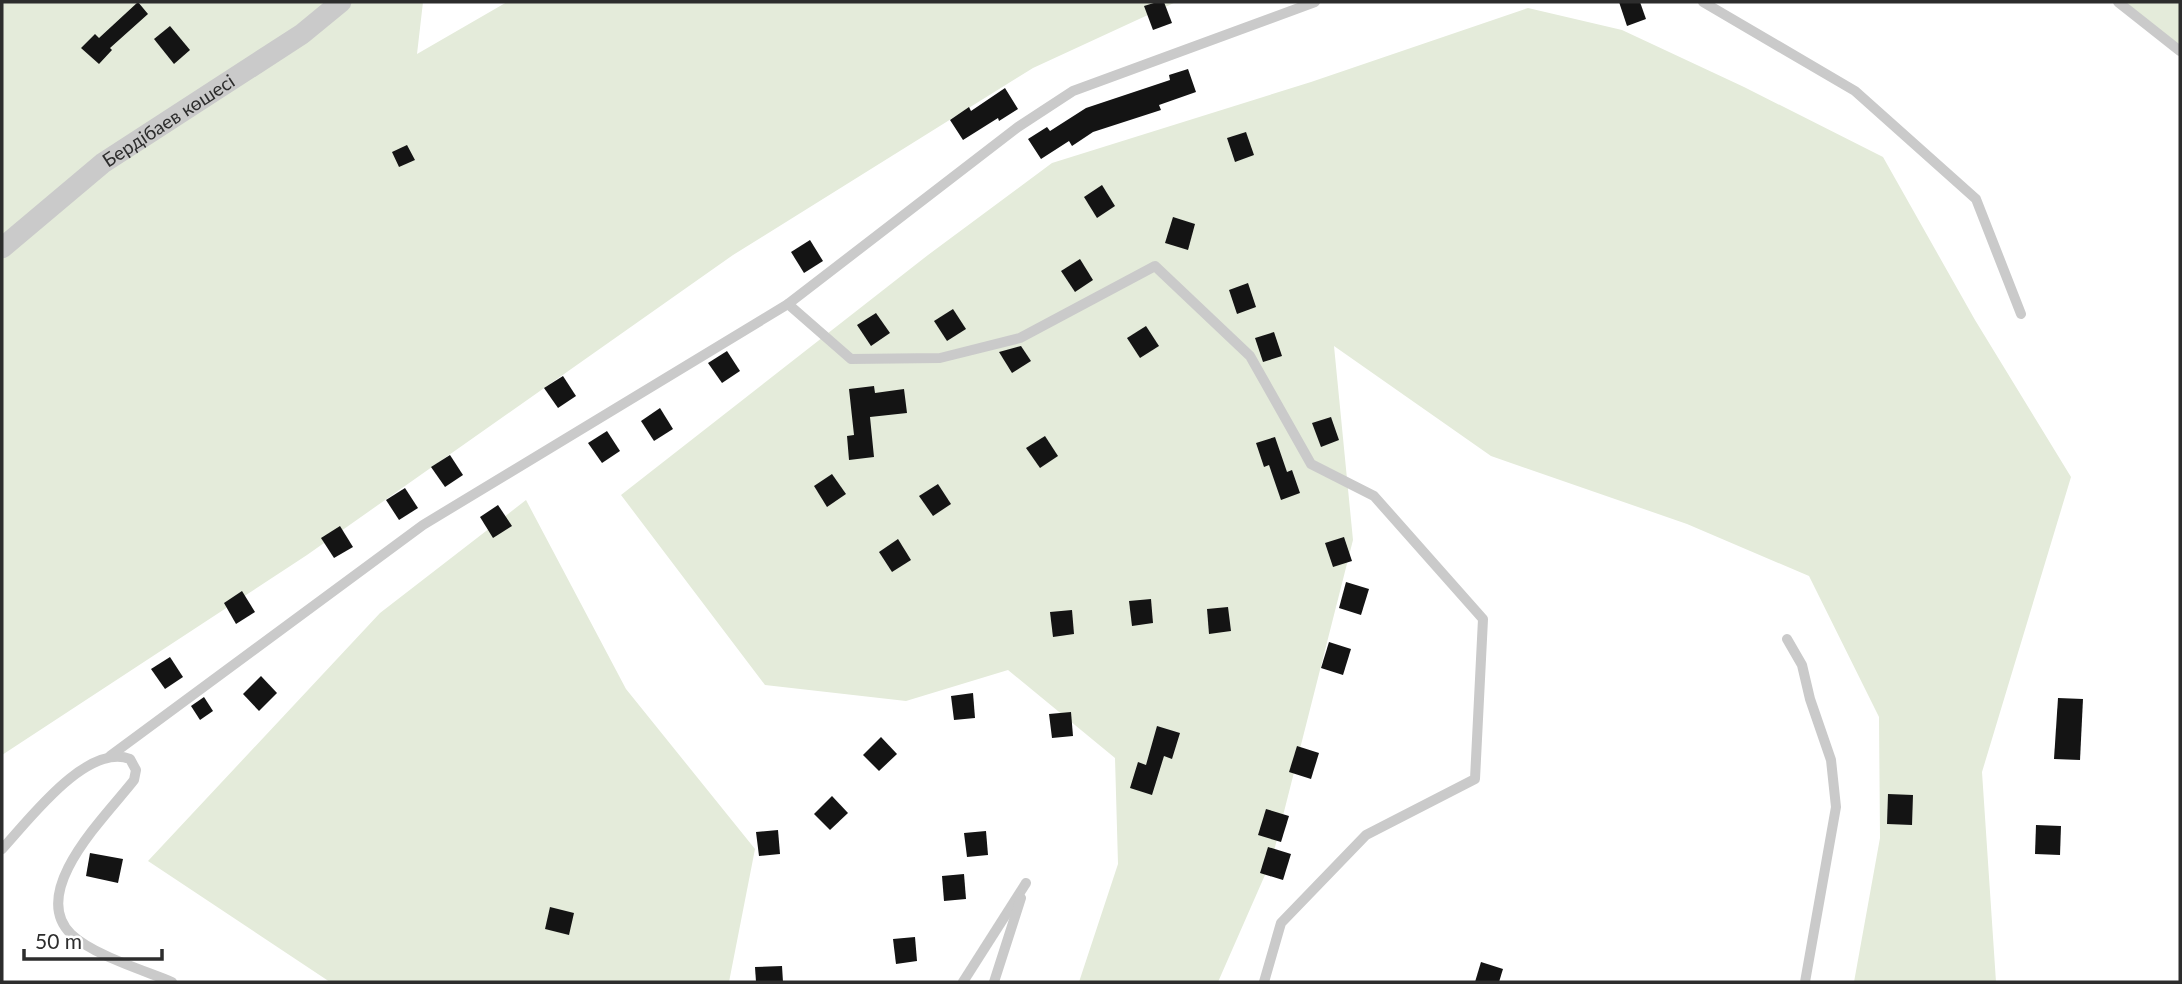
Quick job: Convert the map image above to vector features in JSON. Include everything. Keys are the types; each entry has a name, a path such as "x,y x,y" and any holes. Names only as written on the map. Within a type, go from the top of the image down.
{"street":[{"name":"Бердібаев көшесі","path":"2,248 103,163 302,34 341,2"}],"lane":[{"path":"2,849 74,773 110,756 423,525 788,304 1018,127 1073,91 1315,2"},
{"path":"1703,2 1854,91 1976,199 2021,314"},
{"path":"2118,2 2180,51"},
{"path":"788,304 851,359 940,358 1020,338 1155,266 1250,356 1311,464 1374,496 1483,619 1475,779 1366,835 1281,922 1264,982"},
{"path":"1787,639 1802,665 1810,699 1831,760 1836,807 1805,982"},
{"path":"110,756 130,759 136,769 134,780 87,838 68,869 59,891 57,910 72,936 107,956 172,982"},
{"path":"963,982 1026,883 994,982"}],"green space":[{"path":"2,2 423,2 417,54 507,2 1176,2 1033,68 733,255 307,555 2,755"},
{"path":"2115,2 2180,2 2180,51"},
{"path":"1528,8 1622,30 1744,87 1883,157 1975,320 2071,477 1982,772 1996,982 1854,982 1880,838 1879,717 1809,576 1687,524 1491,456 1334,346 1353,540 1272,859 1218,982 1079,982 1118,864 1115,758 1008,670 906,701 765,685 621,495 928,255 1052,163 1311,82"},
{"path":"526,500 626,689 755,849 729,982 330,982 148,861 380,613"}],"building":[{"path":"138,2 148,14 110,48 112,50 99,64 81,48 95,34 99,38"},
{"path":"1164,2 1172,23 1153,30 1144,6"},
{"path":"1619,2 1640,2 1646,19 1627,26"},
{"path":"170,26 190,50 174,64 154,39"},
{"path":"1188,69 1196,92 1159,105 1161,110 1093,132 1072,146 1069,141 1041,159 1028,139 1047,127 1050,131 1086,108 1170,80 1169,75"},
{"path":"1005,88 1018,109 963,140 950,120 969,107 971,111"},
{"path":"1246,132 1254,155 1235,162 1227,138"},
{"path":"407,145 415,160 399,167 392,152"},
{"path":"1102,185 1115,206 1097,218 1084,197"},
{"path":"1173,217 1195,224 1188,250 1165,243"},
{"path":"810,240 823,261 804,273 791,252"},
{"path":"1080,259 1093,280 1075,292 1061,271"},
{"path":"1248,283 1256,307 1237,314 1229,290"},
{"path":"953,309 966,329 947,341 934,321"},
{"path":"876,313 890,333 871,346 857,325"},
{"path":"1146,326 1159,346 1140,358 1127,338"},
{"path":"1274,332 1282,356 1263,362 1255,338"},
{"path":"1021,346 1031,361 1012,373 999,352"},
{"path":"727,351 740,371 722,383 708,363"},
{"path":"563,376 576,396 558,408 544,388"},
{"path":"874,386 875,393 904,389 907,413 870,417 874,457 849,460 847,436 854,435 849,389"},
{"path":"660,408 673,429 654,441 641,421"},
{"path":"1331,417 1339,440 1321,447 1312,423"},
{"path":"607,431 620,451 602,463 588,443"},
{"path":"1045,436 1058,456 1040,468 1026,448"},
{"path":"1275,437 1287,472 1292,470 1300,493 1281,500 1269,465 1264,467 1256,443"},
{"path":"450,455 463,475 445,487 431,467"},
{"path":"832,474 846,494 827,507 814,486"},
{"path":"938,484 951,504 933,516 919,496"},
{"path":"405,488 418,508 399,520 386,500"},
{"path":"498,505 512,526 493,538 480,517"},
{"path":"340,526 353,547 334,558 321,538"},
{"path":"1344,537 1352,561 1333,567 1325,543"},
{"path":"898,539 911,560 892,572 879,552"},
{"path":"1346,582 1369,589 1361,615 1339,608"},
{"path":"242,591 255,612 236,624 224,603"},
{"path":"1151,599 1153,623 1132,626 1129,601"},
{"path":"1228,607 1231,631 1209,634 1207,609"},
{"path":"1072,610 1074,634 1053,637 1050,612"},
{"path":"1329,642 1351,649 1343,675 1321,668"},
{"path":"170,657 183,677 165,689 151,669"},
{"path":"261,676 277,693 259,711 243,694"},
{"path":"973,693 975,718 954,720 951,696"},
{"path":"204,697 213,711 200,720 191,706"},
{"path":"2058,698 2083,699 2080,760 2054,759"},
{"path":"1071,712 1073,736 1052,738 1049,714"},
{"path":"1157,726 1180,733 1172,759 1164,756 1152,795 1130,788 1138,762 1146,765"},
{"path":"881,737 897,754 879,771 863,755"},
{"path":"1297,746 1319,753 1311,779 1289,772"},
{"path":"1888,794 1913,795 1912,825 1887,824"},
{"path":"832,796 848,813 830,830 814,814"},
{"path":"1266,809 1289,816 1281,842 1258,835"},
{"path":"2036,825 2061,826 2060,855 2035,854"},
{"path":"778,830 780,854 759,856 756,832"},
{"path":"986,831 988,855 967,857 964,833"},
{"path":"1268,847 1291,854 1283,880 1260,873"},
{"path":"90,853 123,859 118,883 86,876"},
{"path":"964,874 966,899 944,901 942,876"},
{"path":"550,907 574,913 569,935 545,929"},
{"path":"915,937 917,961 896,964 893,939"},
{"path":"1481,962 1503,969 1499,982 1475,982"},
{"path":"782,966 783,982 756,982 755,967"}]}
